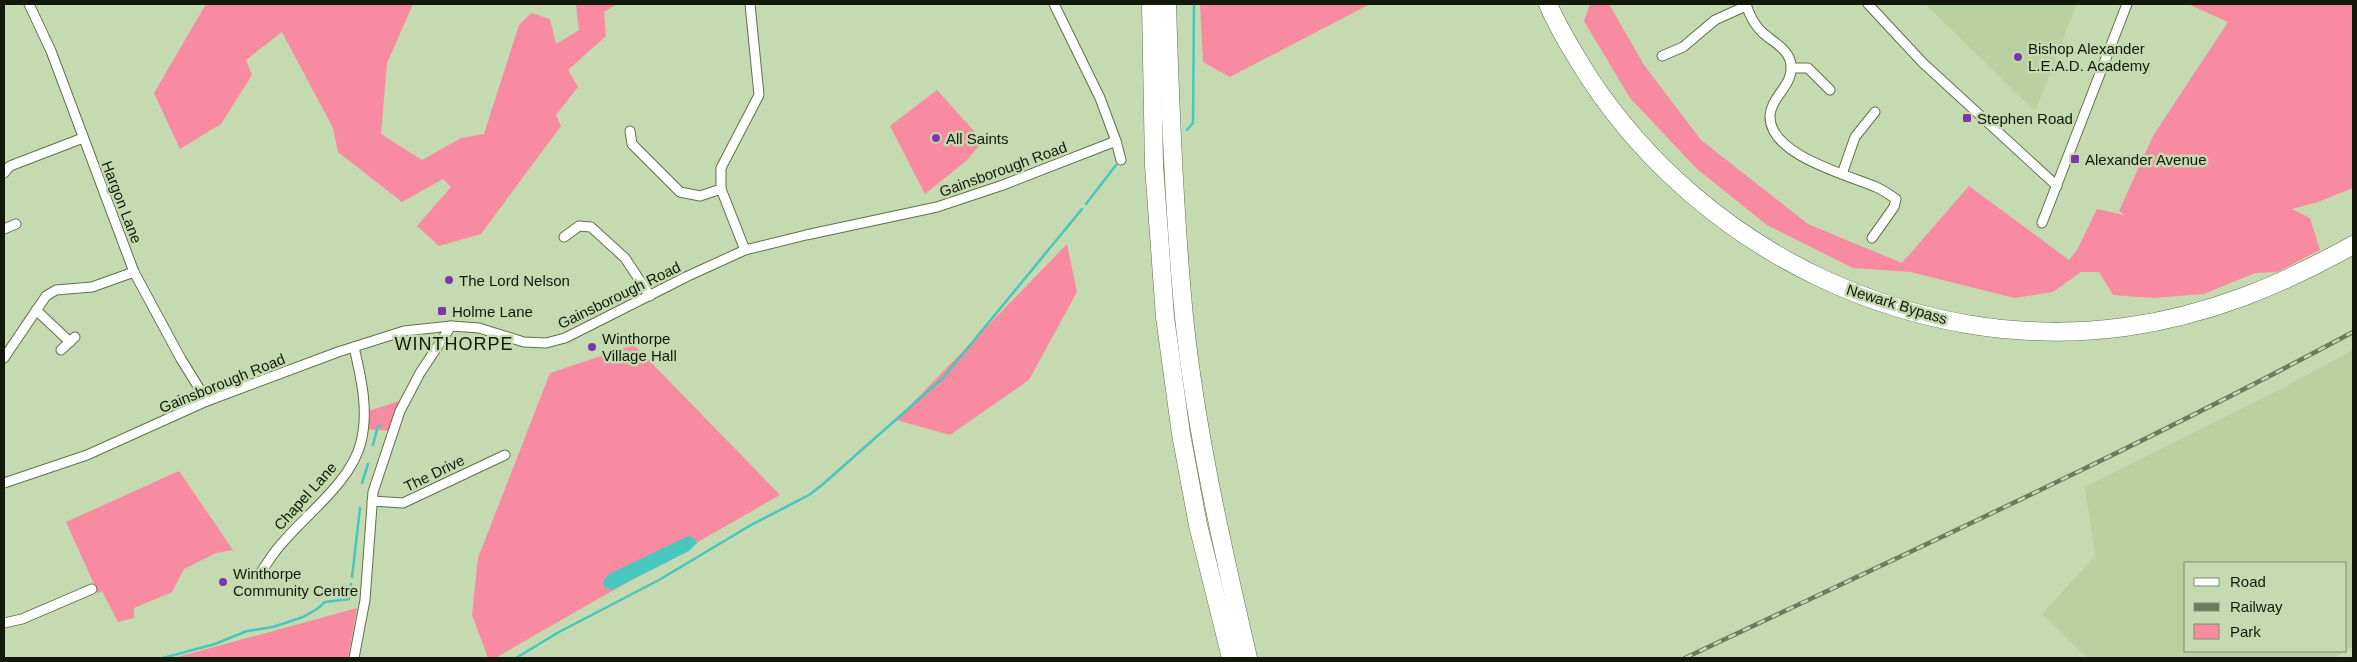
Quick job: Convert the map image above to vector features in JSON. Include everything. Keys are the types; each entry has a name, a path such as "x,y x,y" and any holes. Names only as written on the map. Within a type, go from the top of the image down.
{"highway":[{"path":"1151,4 1154,166 1165,191 1200,428 1216,520 1248,658"},
{"path":"1167,4 1172,165 1165,191 1165,318 1181,434 1198,525 1231,658"},
{"name":"Newark Bypass","path":"1548,4 1571,48 1605,100 1656,162 1692,195 1730,226 1771,252 1848,290 1882,303 1955,321 2010,329 2055,331 2126,326 2216,308 2264,291 2309,270 2353,245"}],"street":[{"name":"Hargon Lane","path":"29,4 50,51 134,272 181,359 208,401"},
{"path":"745,250 721,189 721,168 759,95 750,4"},
{"path":"1054,4 1100,98 1121,160"},
{"path":"1868,4 1922,63 2057,186"},
{"path":"2042,224 2127,4"},
{"path":"1662,56 1683,47 1715,20 1746,5 1762,32 1789,57 1790,79 1771,109 1772,127 1778,138 1809,160 1877,187 1896,199 1894,207 1872,238"},
{"path":"1791,68 1808,68 1830,90"},
{"path":"1842,174 1855,137 1875,112"},
{"path":"630,131 632,144 680,192 700,196 721,189"},
{"path":"4,173 10,166 83,138"},
{"name":"Gainsborough Road","path":"4,482 87,455 208,401 354,347 404,331 451,326 478,328 524,342 546,343 565,338 688,276 745,250 936,207 1003,185 1116,142"},
{"path":"564,237 579,226 590,227 625,258 650,296"},
{"path":"4,358 46,296 56,290 92,287 134,272"},
{"path":"36,310 72,340 61,350"},
{"path":"354,658 365,600 373,492 400,411 420,373 451,326"},
{"name":"Chapel Lane","path":"261,572 282,542 339,482 358,453 363,428 364,394 354,347"},
{"name":"The Drive","path":"372,502 404,503 505,455"},
{"path":"4,623 22,619 92,589"}],"shaded area":[{"name":"Bishop Alexander L.E.A.D. Academy","path":"1925,4 2077,4 2035,111"},
{"path":"2353,350 2353,647 2347,650 2347,562 2184,562 2184,652 2344,652 2333,658 2087,658 2042,614 2095,556 2085,487 2283,388"}],"green space":[{"path":"206,4 413,4 387,63 381,134 422,160 461,138 484,134 519,25 531,13 550,19 556,44 579,30 576,4 617,4 604,12 606,36 568,70 578,87 556,115 561,126 481,234 439,246 417,226 451,187 443,179 402,202 338,152 333,128 282,32 246,60 252,75 221,124 180,149 154,93"},
{"path":"1200,4 1370,4 1230,77 1203,62"},
{"path":"1590,4 1609,4 1644,65 1701,140 1808,224 1902,263 1969,186 2069,260 2077,250 2097,209 2124,215 2119,211 2153,136 2228,22 2188,4 2353,4 2353,188 2318,202 2292,209 2310,218 2320,250 2277,272 2255,273 2204,294 2154,298 2113,295 2099,272 2081,272 2053,292 2014,298 1910,272 1853,268 1767,225 1697,169 1630,98 1584,21"},
{"path":"937,90 983,141 966,161 925,194 890,126"},
{"path":"1067,244 1077,292 1029,380 950,435 896,420"},
{"path":"634,345 780,495 495,658 488,658 472,615 478,558 550,373"},
{"path":"406,399 392,431 363,429 365,412"},
{"path":"179,471 233,550 216,553 184,569 172,592 134,608 134,618 118,622 102,591 98,593 66,522"},
{"path":"357,608 348,658 174,658"}],"water":[{"path":"688,536 695,539 697,543 689,551 612,590 604,587 603,581 609,574"}],"waterway":[{"path":"1187,130 1193,123 1194,4"},
{"path":"1086,204 1116,165"},
{"path":"516,658 559,632 659,580 751,525 809,495 822,485 943,378 1082,209"},
{"path":"373,445 378,426 381,426"},
{"path":"362,483 368,464"},
{"path":"352,577 360,508"},
{"path":"163,658 215,644 247,631 273,627 303,617 325,602 349,599 351,584"}],"railway":[{"path":"1685,658 2105,459 2353,332"}],"place":[{"name":"Bishop Alexander L.E.A.D. Academy","path":"2018,57"},
{"name":"Stephen Road","path":"1967,118"},
{"name":"All Saints","path":"936,138"},
{"name":"Alexander Avenue","path":"2075,159"},
{"name":"The Lord Nelson","path":"449,280"},
{"name":"Holme Lane","path":"442,311"},
{"name":"Winthorpe Village Hall","path":"592,347"},
{"name":"Winthorpe Community Centre","path":"223,582"}],"district":[{"name":"WINTHORPE","path":"454,344"}]}
